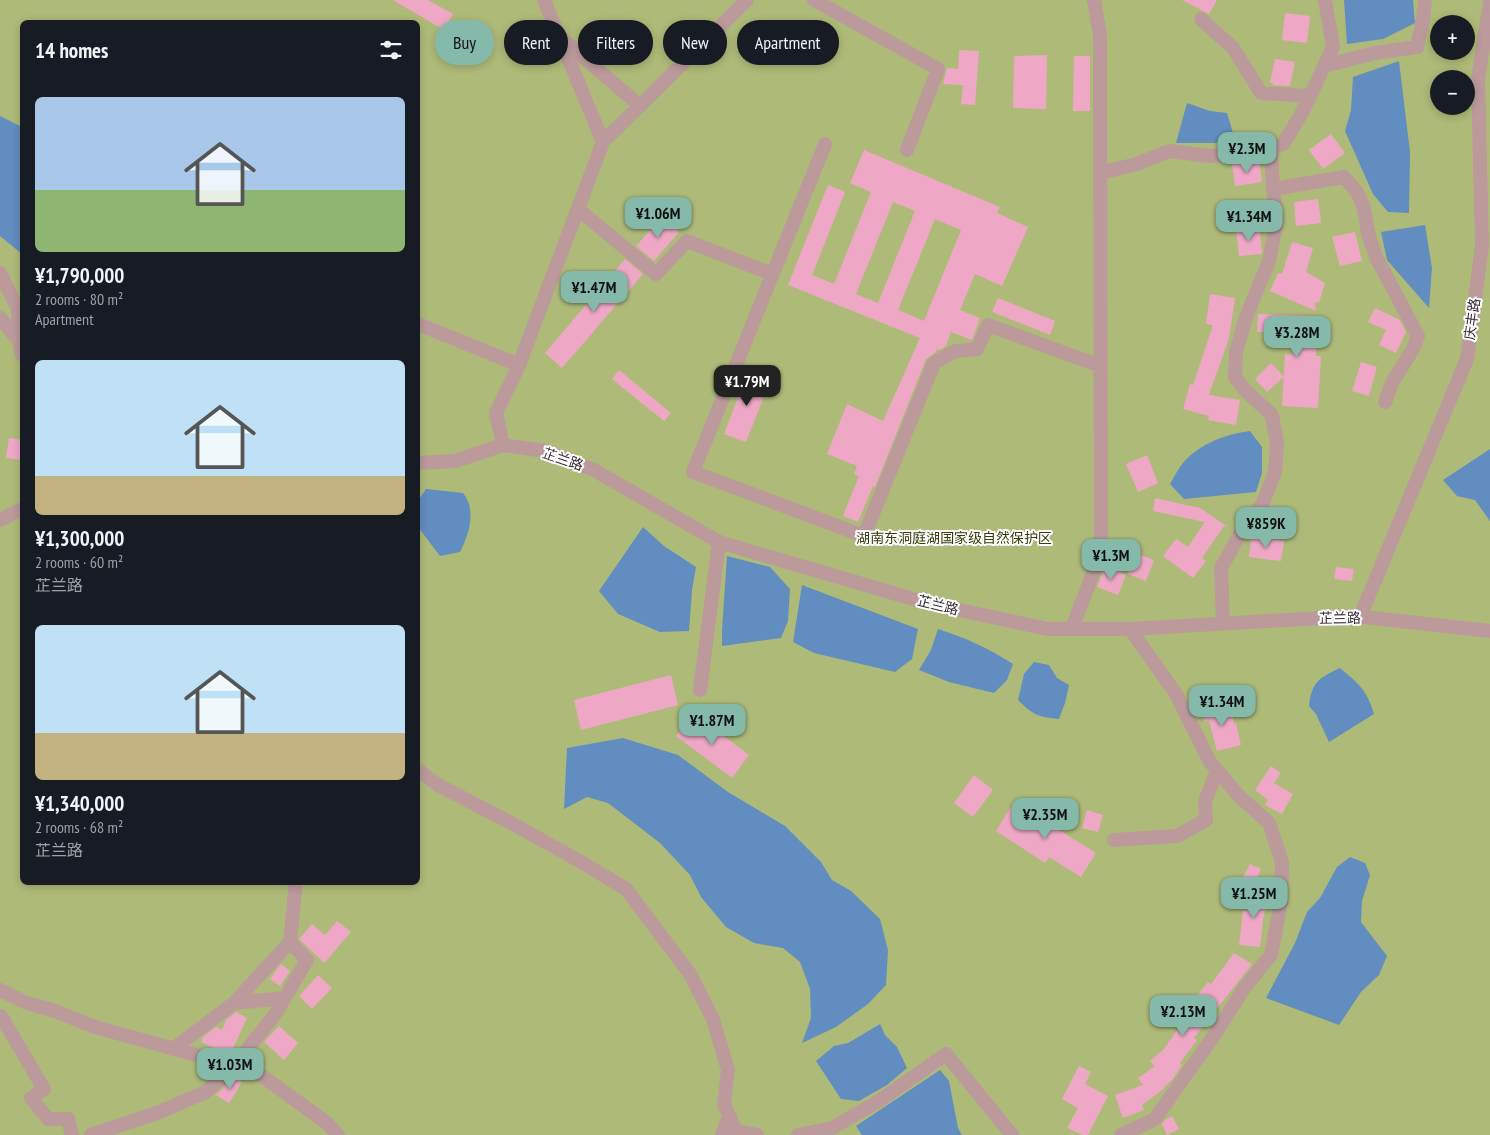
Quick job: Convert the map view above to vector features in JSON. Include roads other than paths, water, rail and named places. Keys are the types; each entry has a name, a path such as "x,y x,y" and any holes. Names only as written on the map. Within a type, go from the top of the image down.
{"street":[{"path":"544,0 552,20"},
{"path":"503,445 496,414 519,365 603,142 747,0"},
{"path":"814,0 938,69 907,150"},
{"path":"1072,628 1101,552 1100,35 1094,0"},
{"path":"1100,173 1137,164 1169,151 1209,156 1257,152 1282,144 1310,96 1333,47 1325,0"},
{"path":"1324,66 1375,53 1417,48 1425,0"},
{"name":"庆丰路","path":"1360,617 1467,359 1482,246 1478,79 1490,2"},
{"path":"1201,19 1233,48 1261,92 1310,96"},
{"path":"568,44 640,106"},
{"path":"568,58 603,142"},
{"path":"825,144 693,472 864,536 934,363 955,350 977,349 988,325 1100,366"},
{"path":"1223,623 1221,568 1240,534 1262,505 1275,472 1277,444 1272,415 1245,390 1235,377 1236,352 1246,317 1268,261 1277,220 1271,148"},
{"path":"1273,189 1344,177 1357,192 1364,208 1368,233 1376,257 1418,336 1413,349 1392,383 1385,402"},
{"path":"578,209 656,274 687,241 772,274"},
{"path":"0,273 18,309 20,346"},
{"path":"0,318 19,341"},
{"path":"420,325 519,365"},
{"name":"芷兰路","path":"420,463 455,461 503,445 545,450 594,470 719,542 927,603 1048,629 1130,629 1360,617 1490,631"},
{"path":"0,520 20,510"},
{"path":"700,690 719,542"},
{"path":"1120,1135 1155,1119 1210,1041 1245,987 1271,955 1280,902 1282,862 1269,823 1238,795 1210,762 1176,694 1130,629"},
{"path":"420,771 438,784 522,829 626,889 690,974 713,1019 728,1070 724,1104 736,1131 758,1135"},
{"path":"1114,840 1177,836 1206,820 1205,801 1217,771"},
{"path":"173,1048 234,1002 290,942 296,885"},
{"path":"91,1135 157,1113 206,1092 235,1065 276,1013 307,960 290,942"},
{"path":"0,990 27,1003 55,1010 95,1027 255,1071 327,1123 338,1135"},
{"path":"234,1002 285,998"},
{"path":"1,1016 44,1089 31,1098 48,1119 68,1119 72,1135"},
{"path":"798,1135 832,1128 879,1101 946,1054 1012,1135"},
{"path":"722,1135 729,1116"}],"water":[{"path":"1344,0 1413,0 1415,23 1383,39 1347,44"},
{"path":"1399,61 1410,152 1409,213 1388,212 1373,194 1345,131 1351,110 1353,77"},
{"path":"1187,103 1210,111 1227,113 1233,133 1216,143 1176,143"},
{"path":"0,116 20,126 20,252 0,236"},
{"path":"1425,225 1432,268 1429,308 1387,260 1381,232"},
{"path":"1250,431 1262,447 1262,473 1256,492 1184,499 1170,484 1183,463 1197,450 1222,437"},
{"path":"1490,449 1490,521 1475,500 1457,496 1443,480"},
{"path":"426,489 463,493 470,507 471,514 469,530 460,552 440,556 420,530 420,498"},
{"path":"643,527 664,546 696,567 689,631 660,632 618,614 599,591"},
{"path":"727,556 770,567 790,589 788,621 781,638 722,646"},
{"path":"802,585 918,629 912,659 895,672 814,653 793,642"},
{"path":"938,629 977,644 1013,664 1007,680 994,693 949,682 919,670 931,650"},
{"path":"1034,662 1049,665 1057,678 1069,685 1059,719 1036,714 1018,700 1024,674"},
{"path":"1340,668 1362,688 1374,714 1329,742 1316,714 1309,706 1310,698 1318,681"},
{"path":"623,738 678,755 728,792 785,826 821,862 832,880 851,891 880,919 888,950 886,985 868,1004 836,1027 802,1043 811,1018 810,989 800,962 783,948 754,943 726,927 701,897 690,875 660,843 608,803 587,797 564,809 567,748"},
{"path":"1350,857 1365,863 1370,875 1362,901 1361,922 1387,956 1379,975 1361,992 1339,1025 1266,998 1295,943 1307,912 1320,898 1337,867"},
{"path":"880,1024 885,1035 897,1047 907,1068 887,1085 859,1101 841,1099 816,1061 834,1046 848,1043"},
{"path":"940,1070 949,1081 958,1128 962,1135 862,1135 856,1126"}],"park label":[{"name":"湖南东洞庭湖国家级自然保护区","path":"954,538"}]}
